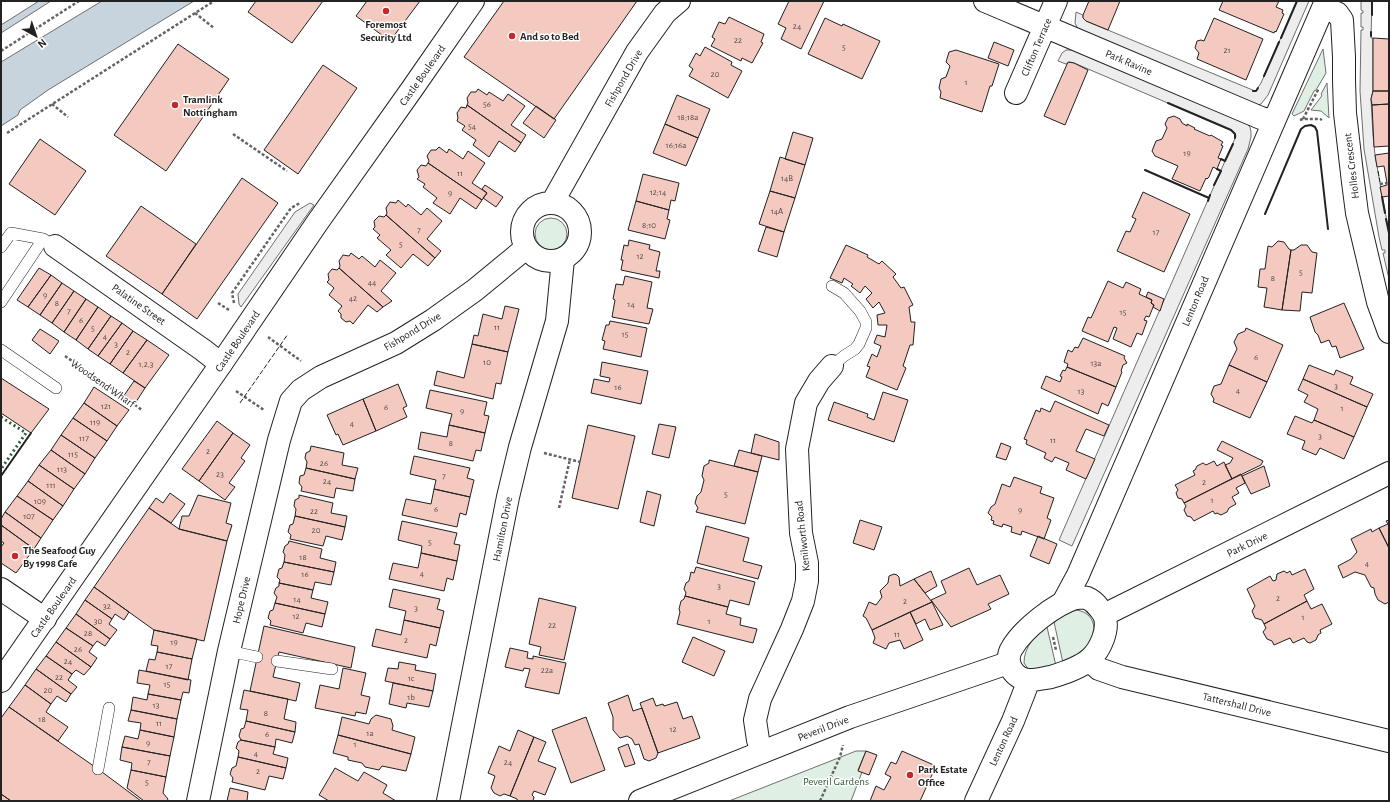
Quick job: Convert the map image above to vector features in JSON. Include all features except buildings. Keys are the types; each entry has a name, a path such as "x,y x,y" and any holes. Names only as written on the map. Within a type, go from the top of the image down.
{"street":[{"name":"Castle Boulevard","path":"1,681 317,223 473,1"},
{"name":"Fishpond Drive","path":"552,203 637,52 665,13 679,1"},
{"name":"Park Ravine","path":"985,1 1260,118 1273,121"},
{"name":"Clifton Terrace","path":"1016,93 1056,1"},
{"name":"Lenton Road","path":"1064,602 1078,575 1324,4"},
{"name":"Holles Crescent","path":"1324,4 1337,13 1342,20 1345,113 1357,213 1378,302 1389,332"},
{"path":"552,203 561,205 574,215 580,231 579,240 576,248 563,259 546,261 535,256 526,248 522,235 523,225 530,212 538,206 552,203"},
{"name":"Palatine Street","path":"49,242 177,331 221,364"},
{"name":"Fishpond Drive","path":"291,401 301,390 321,376 396,343 427,324 475,290 526,248"},
{"name":"Hamilton Drive","path":"448,801 518,454 557,321 563,259"},
{"name":"Kenilworth Road","path":"762,752 758,740 755,720 760,699 792,629 803,600 806,581 807,563 800,533 797,449 806,403 819,381 832,366"},
{"name":"Hope Drive","path":"198,801 230,651 277,448 291,401"},
{"name":"Park Drive","path":"1104,615 1389,473"},
{"path":"1,589 45,618"},
{"name":"Lenton Road","path":"1008,664 1009,654 1018,639 1046,614 1064,602 1075,598 1087,598 1096,603 1104,615"},
{"path":"1008,664 1015,674 1029,680 1043,679 1062,674 1089,660 1098,651 1104,633 1104,615"},
{"name":"Tattershall Drive","path":"1089,660 1099,669 1122,677 1389,741"},
{"name":"Peveril Drive","path":"640,801 850,717 1008,664"},
{"name":"Lenton Road","path":"976,801 1013,721 1029,680"}],"lane":[{"path":"1,247 11,233 49,242 1,302"},
{"path":"832,286 844,293 860,311 866,322 866,328 859,344 855,349 832,366"},
{"path":"1,350 56,388"},
{"path":"230,651 257,657"},
{"path":"277,661 332,669"},
{"path":"98,769 109,708"}],"path":[{"path":"1,51 79,1"},
{"path":"7,133 214,1"},
{"path":"195,13 214,28"},
{"path":"52,104 68,117"},
{"path":"1273,121 1291,124 1303,119 1320,119 1349,143"},
{"path":"233,134 287,170"},
{"path":"1380,184 1387,183"},
{"path":"272,340 321,376"},
{"name":"Woodsend Wharf","path":"65,356 142,410"},
{"path":"236,391 284,423"},
{"path":"555,455 580,462"},
{"path":"559,508 570,458"},
{"path":"1046,614 1050,624 1062,674"},
{"path":"820,801 840,757 850,717"}],"green space":[{"path":"1323,49 1326,73 1314,91 1304,111 1294,116 1292,114"},
{"path":"1327,83 1329,118 1321,111 1311,110 1321,97"},
{"path":"548,218 554,218 564,225 567,234 566,240 560,247 554,250 548,250 538,243 535,237 535,231 542,221"},
{"path":"1076,610 1084,612 1089,616 1093,622 1093,635 1091,642 1082,653 1063,663 1054,622 1064,615"},
{"path":"1047,627 1056,666 1029,670 1024,663 1024,657 1028,647 1034,638"},
{"name":"Peveril Gardens","path":"856,751 866,751 858,770 862,772 851,801 729,801"}],"shaded area":[{"path":"39,1 51,1 1,33 1,25"},
{"path":"102,1 194,1 48,90 20,110 18,115 1,126 1,62"},
{"path":"1297,1 1309,1 1268,95 1261,104 1258,105 1078,29 1075,23 1076,12 1083,15 1086,21 1255,91 1261,83"},
{"path":"1361,1 1372,1 1371,38 1373,38 1373,91 1371,99 1373,135 1375,155 1389,233 1389,279 1383,253 1385,253 1385,250 1382,250 1379,237 1364,149 1360,91 1361,30 1363,30 1363,27 1361,27 1361,13 1363,13 1363,11 1361,10"},
{"path":"1066,50 1073,50 1246,123 1250,127 1251,132 1248,149 1072,546 1059,540 1236,136 1231,130 1074,63 1070,62 1066,64 1058,61 1062,53"},
{"path":"310,203 314,205 241,307 239,304 238,294 295,212"}],"hedge":[{"path":"1,417 26,433 1,469"}],"fence":[{"path":"1378,171 1380,182"},
{"path":"240,403 288,334"}],"wall":[{"path":"1281,38 1297,1"},
{"path":"1372,1 1372,15"},
{"path":"1264,76 1279,42"},
{"path":"1253,91 1256,91 1258,88"},
{"path":"1168,103 1231,130 1235,134 1235,138"},
{"path":"1265,214 1301,129 1305,126 1311,125 1315,127 1317,131 1328,229"},
{"path":"1221,159 1225,161 1233,144"},
{"path":"1214,185 1221,171 1217,169"},
{"path":"1145,170 1209,198"},
{"path":"1208,201 1210,195"},
{"path":"1382,197 1385,213"},
{"path":"1386,219 1389,233"},
{"path":"1,476 31,433"}],"place":[{"name":"Foremost Security Ltd","path":"386,11"},
{"name":"And so to Bed","path":"512,36"},
{"name":"Tramlink Nottingham","path":"175,105"},
{"name":"The Seafood Guy By 1998 Cafe","path":"15,556"},
{"name":"Park Estate Office","path":"910,775"}]}
